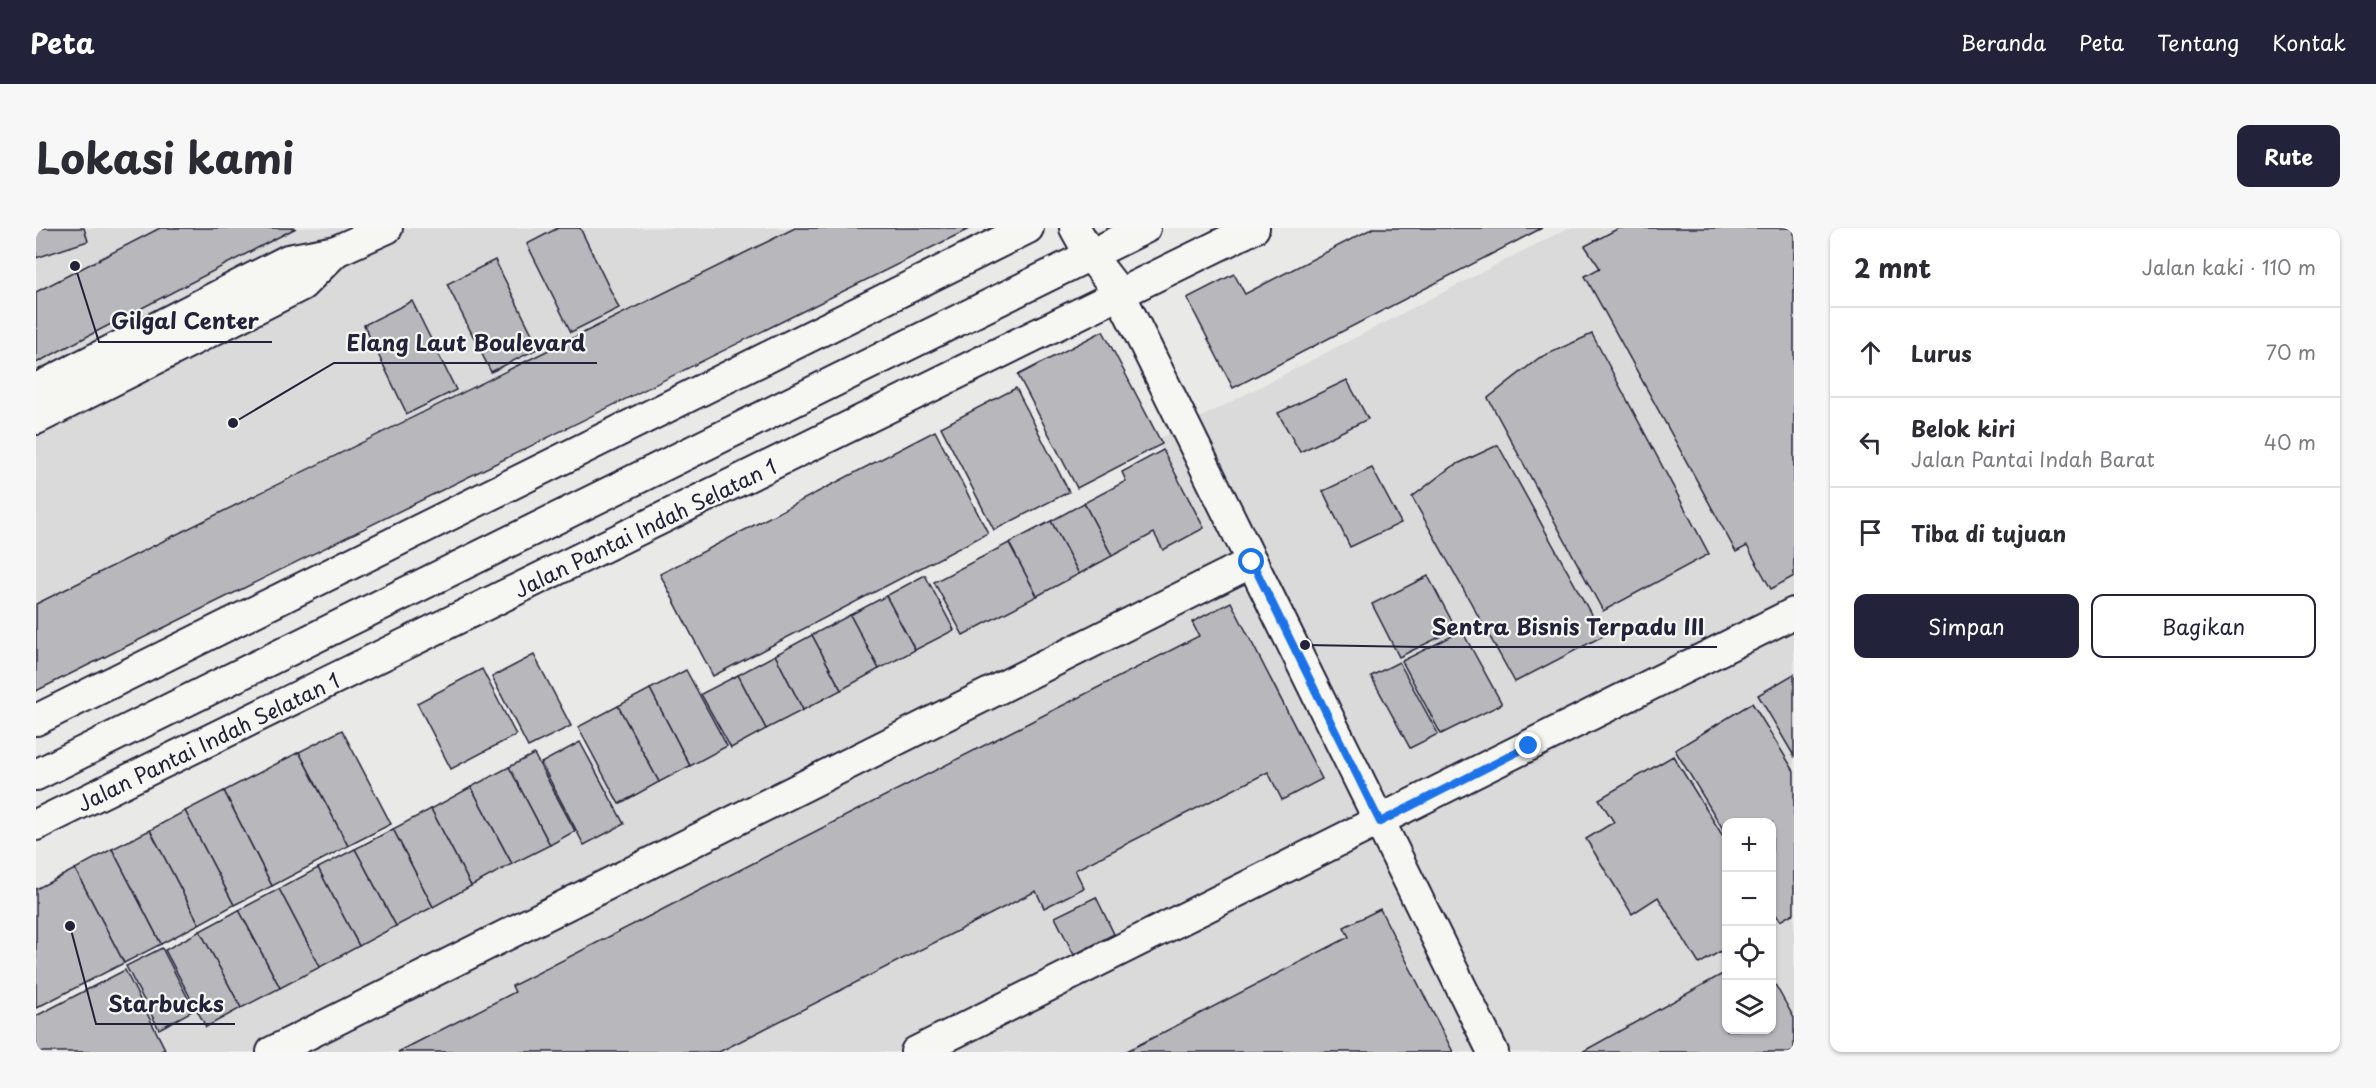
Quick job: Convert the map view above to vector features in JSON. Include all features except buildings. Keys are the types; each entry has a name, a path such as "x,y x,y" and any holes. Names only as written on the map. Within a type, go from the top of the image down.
{"street":[{"path":"36,389 288,260 336,251 387,228"},
{"path":"36,720 1028,228"},
{"path":"1075,228 1090,255 1120,294 1493,1052"},
{"path":"36,775 1145,228"},
{"name":"Jalan Pantai Indah Selatan 1","path":"36,825 1254,228"},
{"path":"36,419 302,285 336,251"},
{"path":"272,1052 1252,562"},
{"path":"916,1052 1794,613"}],"shaded area":[{"path":"36,228 825,228 36,618"},
{"path":"1568,228 1794,228 1794,1052 36,1052 36,1033 1172,467 1155,441"}],"place":[{"name":"Gilgal Center","path":"75,266"},
{"name":"Elang Laut Boulevard","path":"233,423"},
{"name":"Sentra Bisnis Terpadu III","path":"1305,645"},
{"name":"Starbucks","path":"70,926"}],"route":[{"path":"1252,562 1380,822 1529,746"}]}
